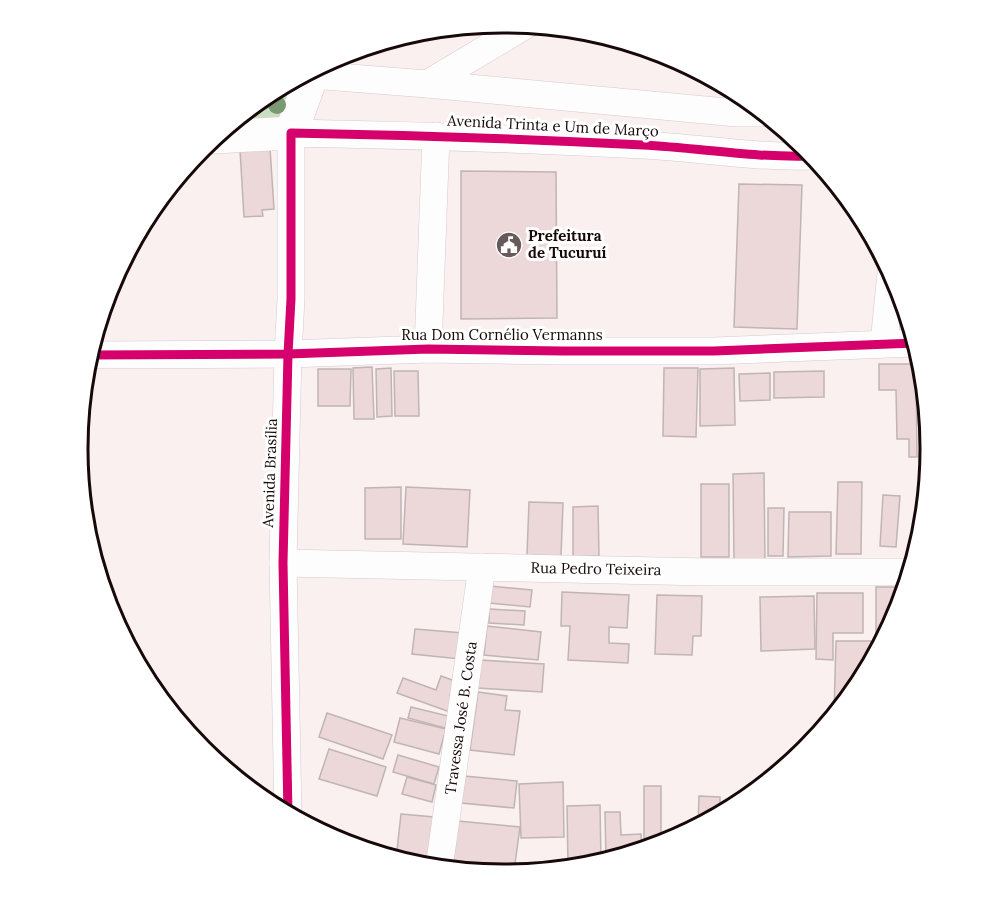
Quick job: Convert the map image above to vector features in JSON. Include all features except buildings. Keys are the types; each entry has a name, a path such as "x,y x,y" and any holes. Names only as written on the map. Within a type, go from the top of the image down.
{"main road":[{"name":"Avenida Brasília","path":"291,133 309,82"},
{"name":"Avenida Trinta e Um de Março","path":"230,136 291,133"}],"street":[{"path":"427,84 512,33"},
{"name":"Avenida Trinta e Um de Março","path":"324,74 749,113"},
{"name":"Avenida Trinta e Um de Março","path":"291,133 436,136 646,145 799,156"},
{"name":"Avenida Brasília","path":"288,803 283,563 291,299 291,133"},
{"path":"428,349 436,136"},
{"path":"884,343 889,292"},
{"name":"Rua Dom Cornélio Vermanns","path":"99,355 288,354 428,349 714,351 906,343"},
{"name":"Rua Pedro Teixeira","path":"283,563 707,572 900,572"},
{"name":"Travessa José B. Costa","path":"440,859 482,567"}],"green space":[{"path":"289,93 286,119 239,129"}],"cycle path":[{"path":"288,803 283,563 291,299 291,133 555,141 799,156"},
{"path":"99,355 288,354 428,349 714,351 906,343"}],"place":[{"name":"Prefeitura de Tucuruí","path":"509,245"}]}
